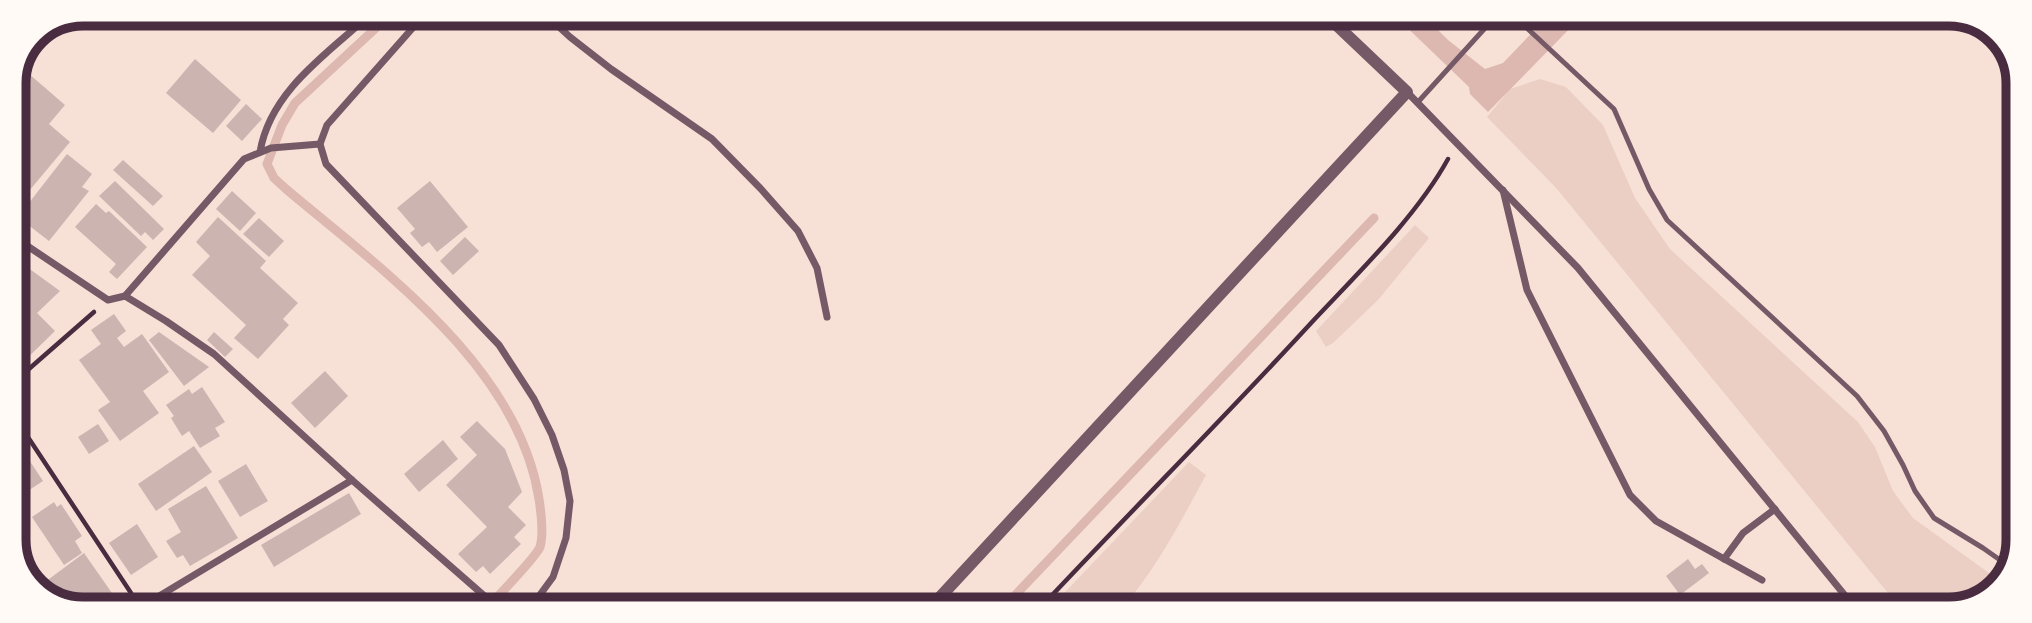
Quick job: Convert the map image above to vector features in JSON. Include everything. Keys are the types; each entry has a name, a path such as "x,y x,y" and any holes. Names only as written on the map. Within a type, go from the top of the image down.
{"street":[{"path":"260,152 262,139 273,114 295,83 358,26"},
{"path":"415,26 327,125 320,144 326,164 499,345 534,399 552,435 564,470 569,501 566,538 553,576 538,597"},
{"path":"558,26 611,69 712,139 761,189 798,231 817,268 827,317"},
{"path":"1337,26 1418,102 1578,268 1846,597"},
{"path":"940,597 1407,92"},
{"path":"26,245 108,300 125,296 244,159 271,148 320,144"},
{"path":"1502,190 1527,290 1630,495 1656,521 1762,580"},
{"path":"125,296 214,354 485,597"},
{"path":"158,597 352,480"},
{"path":"1724,559 1743,533 1775,509"}],"lane":[{"path":"1418,102 1487,26"},
{"path":"1525,26 1614,109 1649,189 1667,220 1857,396 1884,431 1915,491 1934,518 2002,560"}],"path":[{"path":"1051,597 1370,260 1403,223 1442,170 1457,143"},
{"path":"26,372 108,300"},
{"path":"26,435 133,596"}],"shaded area":[{"path":"1405,26 1434,26 1485,69 1503,63 1538,26 1572,26 1488,112 1470,94 1469,87"},
{"path":"1540,79 1566,87 1603,125 1635,198 1670,249 1858,422 1875,447 1893,491 1913,518 1992,576 1989,580 1974,591 1960,596 1891,597 1557,189 1487,117 1510,89"},
{"path":"1415,225 1429,238 1378,300 1326,347 1316,331"},
{"path":"1189,462 1206,475 1178,527 1132,597 1060,597"}],"building":[{"path":"195,59 241,100 213,133 166,93"},
{"path":"27,72 65,105 49,124 70,142 26,195"},
{"path":"246,104 262,119 242,141 226,126"},
{"path":"67,154 92,174 82,187 89,191 49,241 26,223 26,207"},
{"path":"123,160 163,196 153,206 113,170"},
{"path":"115,181 164,229 153,240 145,232 141,236 99,196"},
{"path":"430,181 468,227 437,252 429,242 422,247 410,233 415,229 397,208"},
{"path":"232,191 256,213 240,231 216,209"},
{"path":"96,204 106,213 109,211 147,247 117,279 109,272 116,264 75,227"},
{"path":"218,217 266,261 260,268 298,303 283,319 289,325 258,359 234,338 246,325 192,275 210,256 196,242"},
{"path":"259,218 284,241 269,257 243,234"},
{"path":"465,237 479,251 453,275 440,261"},
{"path":"26,266 60,291 37,313 55,331 26,359"},
{"path":"114,314 126,331 117,338 124,347 142,334 169,372 143,391 159,413 120,441 98,410 110,402 79,360 101,344 91,330"},
{"path":"159,332 209,367 184,386 149,340"},
{"path":"214,332 233,349 225,357 207,340"},
{"path":"325,371 348,396 315,428 291,403"},
{"path":"202,387 225,422 215,428 220,436 200,448 189,431 182,436 166,405 189,389 192,394"},
{"path":"477,421 505,449 522,492 508,507 526,525 514,537 521,544 490,574 483,566 476,572 458,554 487,527 446,485 477,455 460,437"},
{"path":"98,424 109,441 89,454 78,437"},
{"path":"443,440 458,459 419,492 404,474"},
{"path":"194,446 212,472 156,511 138,484"},
{"path":"26,455 43,481 26,492"},
{"path":"246,464 268,501 240,517 218,481"},
{"path":"206,486 238,538 190,566 183,555 177,558 166,541 181,532 168,509"},
{"path":"349,493 361,514 274,567 261,545"},
{"path":"54,502 57,507 61,504 82,536 75,541 82,553 64,565 32,517"},
{"path":"137,524 158,557 131,575 109,543"},
{"path":"84,553 115,597 69,595 45,582"},
{"path":"1688,559 1695,569 1702,564 1709,573 1680,595 1666,576"}],"waterway":[{"path":"378,26 295,103 282,125 267,164 274,178 403,287 441,324 475,364 504,406 526,451 539,499 542,536 537,552 497,597"},
{"path":"1013,597 1374,218"}]}
